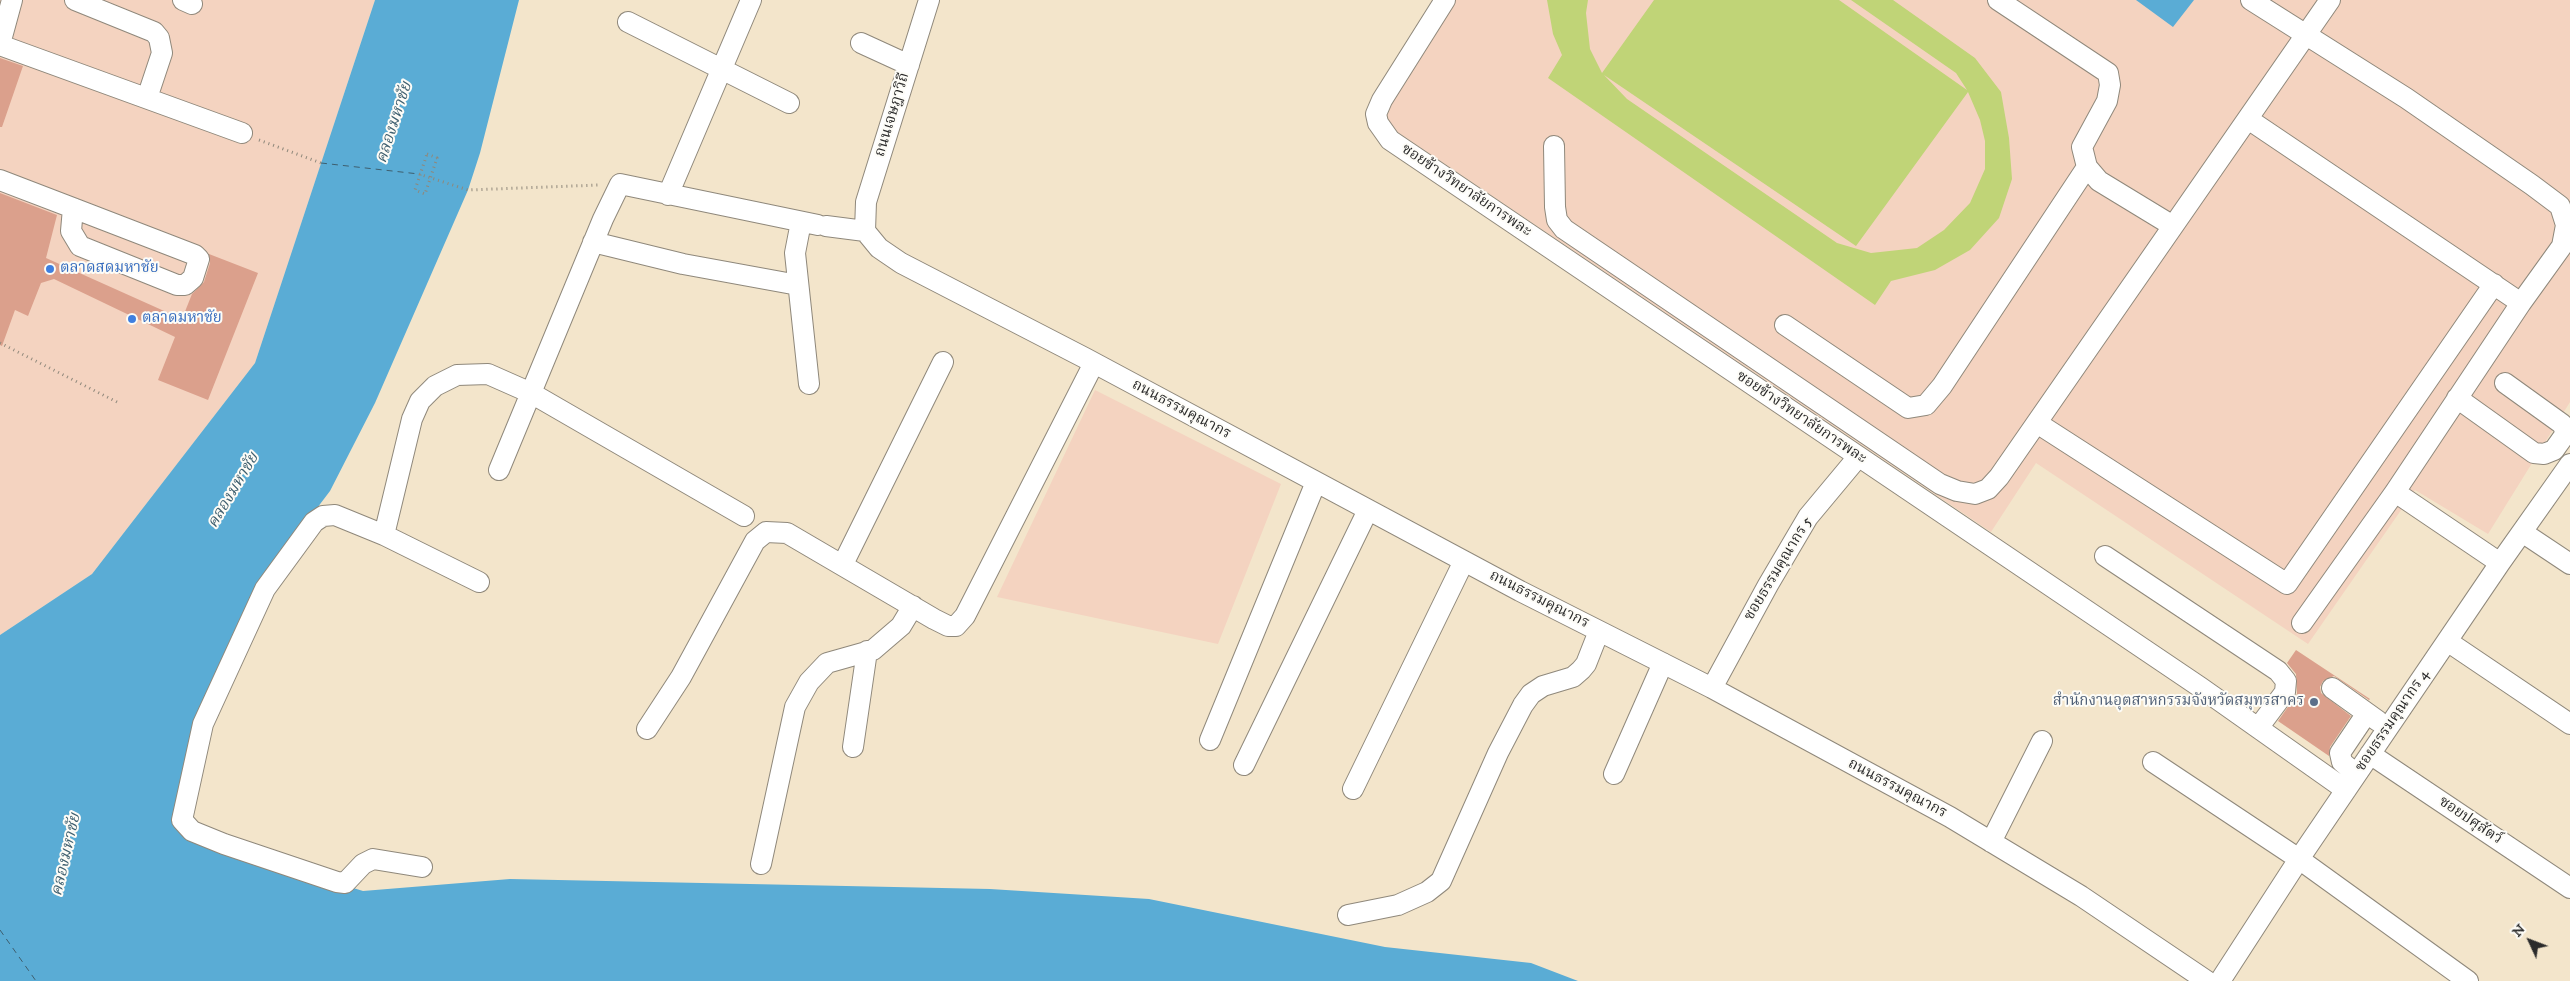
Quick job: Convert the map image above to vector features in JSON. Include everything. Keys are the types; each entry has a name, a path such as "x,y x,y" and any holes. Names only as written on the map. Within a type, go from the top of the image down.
{"street":[{"path":"12,0 0,45 242,133"},
{"path":"75,0 154,32 159,38 162,53 147,98"},
{"path":"668,195 720,68 751,0"},
{"name":"ถนนเจษฎาวิถี","path":"865,231 866,202 928,0"},
{"name":"ซอยข้างวิทยาลัยการพละ","path":"1445,0 1376,114 1378,123 1390,140 2258,728 2351,782"},
{"path":"1998,0 2108,73 2110,86 2107,101 2082,147 2087,167 2099,181 2173,226"},
{"path":"2250,0 2406,98 2560,206 2566,225 2562,246 2521,303 2395,492 2302,623"},
{"path":"1554,146 1555,207 1557,220 1564,229 1940,484 1957,492 1975,494 1988,489 1999,477 2330,0"},
{"path":"628,22 789,103"},
{"path":"862,43 908,65"},
{"path":"2248,119 2521,303"},
{"path":"1785,325 1908,408 1926,405 1942,386 2087,167"},
{"path":"0,180 196,255 199,259 193,278 185,285 177,285 80,246 71,232 73,208"},
{"path":"500,470 593,242 620,184 815,224 865,231"},
{"path":"809,384 795,253 815,224"},
{"name":"ถนนธรรมคุณากร","path":"865,231 889,257 1094,363 1464,561 1712,688 1950,817 2081,896 2207,981"},
{"path":"593,242 683,264 798,285"},
{"path":"2037,423 2288,584 2494,284"},
{"path":"843,564 943,362"},
{"path":"647,730 680,677 760,536 766,532 787,533 948,626 956,626 965,616 1094,363"},
{"path":"384,535 412,419 420,402 435,386 457,375 488,374 531,393 744,516"},
{"path":"2457,398 2534,453 2544,454 2554,450 2564,436 2565,430 2562,424 2505,383"},
{"name":"ซอยธรรมคุณากร 5","path":"1712,688 1768,585 1808,517 1858,457"},
{"name":"ซอยธรรมคุณากร 4","path":"2220,981 2351,782 2500,562 2570,464"},
{"path":"1210,740 1316,482"},
{"path":"2395,492 2500,562"},
{"path":"1244,765 1368,510"},
{"path":"422,867 373,860 363,864 345,883 337,882 224,844 192,831 182,820 204,724 265,589 314,522 323,516 335,514 384,535 479,582"},
{"path":"2522,532 2570,564"},
{"path":"2105,556 2278,671 2286,681 2285,692 2258,728"},
{"path":"1353,789 1464,561"},
{"path":"761,864 795,708 809,682 827,663 872,650 901,626 912,606"},
{"path":"1348,915 1398,906 1427,892 1441,881 1498,753 1523,705 1531,694 1543,686 1573,677 1586,664 1599,631"},
{"path":"2447,641 2570,724"},
{"path":"853,747 867,652"},
{"path":"1614,774 1663,663"},
{"path":"2332,688 2388,728"},
{"path":"2351,782 2340,753 2367,713"},
{"path":"1992,842 2042,741"},
{"name":"ซอยปศุสัตว์","path":"2370,754 2570,888"},
{"path":"2153,762 2299,859 2468,981"}],"path":[{"path":"242,133 321,163"},
{"path":"427,154 437,158 425,194 415,190 419,174 427,154"},
{"path":"419,174 468,190 620,184"},
{"path":"0,342 118,403"}],"shaded area":[{"path":"0,0 375,0 255,363 92,574 0,635"},
{"path":"1453,0 2570,0 2570,402 2488,534 2415,490 2308,644 2036,463 1991,532 1390,127 1385,115"},
{"path":"1095,390 1281,484 1218,644 997,597"}],"green space":[{"path":"1547,0 1588,0 1586,13 1590,49 1602,73 1654,0 1839,0 1967,90 1956,73 1851,0 1893,0 1975,58 2001,92 2009,138 2012,179 1999,218 1970,250 1935,270 1891,281 1875,305 1548,78 1562,55 1553,34","holes":["1604,75 1856,246 1968,92 1980,120 1985,141 1985,169 1970,203 1944,230 1917,248 1871,253 1837,243 1627,99"]}],"water":[{"name":"คลองมหาชัย","path":"375,0 519,0 480,153 468,190 375,403 330,491 264,578 176,828 246,855 363,891 510,879 990,889 1149,899 1385,947 1531,963 1578,981 0,981 0,635 92,574 255,363"},
{"path":"2136,0 2194,0 2173,27"}],"building":[{"path":"0,58 23,66 2,127 0,127"},
{"path":"0,193 57,215 46,258 182,319 192,294 204,282 210,263 209,254 258,273 208,400 158,380 175,337 54,279 41,283 28,316 15,310 2,346 0,345"},
{"path":"2296,650 2370,699 2334,676 2323,681 2320,687 2321,693 2351,716 2330,747 2329,756 2278,721 2297,694 2296,674 2287,663"}],"ferry route":[{"path":"321,163 419,174"},
{"path":"0,930 36,981"}],"place":[{"name":"ตลาดสดมหาชัย","path":"50,269"},
{"name":"ตลาดมหาชัย","path":"132,319"},
{"name":"สำนักงานอุตสาหกรรมจังหวัดสมุทรสาคร","path":"2314,702"}]}
